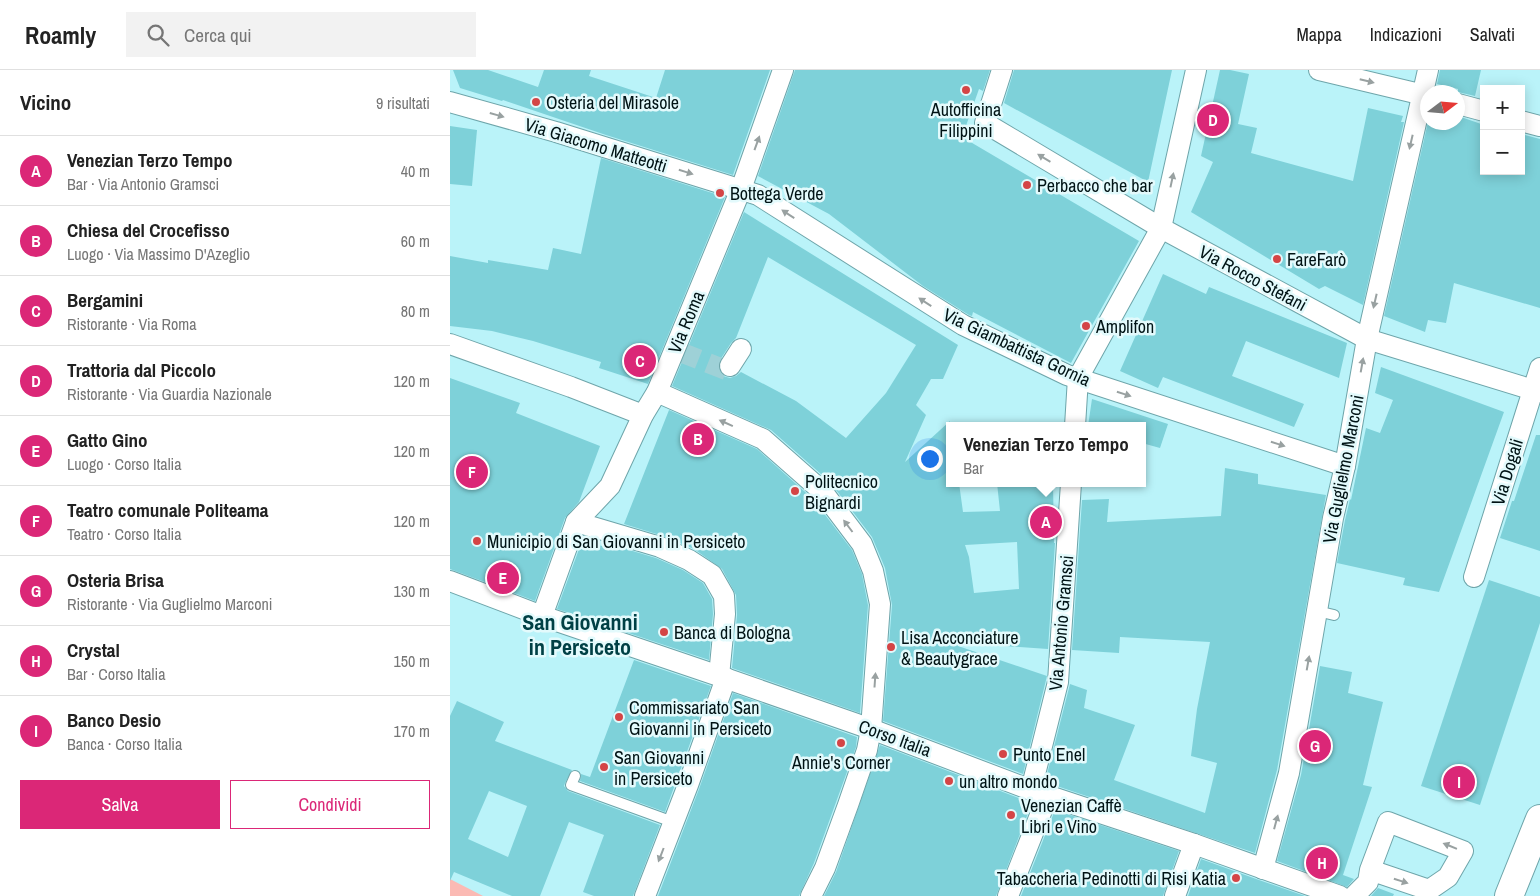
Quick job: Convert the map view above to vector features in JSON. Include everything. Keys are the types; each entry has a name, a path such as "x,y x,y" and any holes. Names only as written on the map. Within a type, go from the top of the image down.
{"main road":[{"path":"1508,891 1540,819"}],"street":[{"name":"Via Roma","path":"542,616 576,522 610,486 643,415 657,392 677,351 741,190 783,70"},
{"name":"Via Rocco Stefani","path":"1002,70 984,123 1161,228 1367,339 1536,391"},
{"path":"1075,422 1078,378 1161,228 1196,70"},
{"path":"1319,70 1420,95"},
{"name":"Via Guglielmo Marconi","path":"1426,85 1428,70"},
{"name":"Via Giacomo Matteotti","path":"450,102 556,132 741,190"},
{"path":"1465,106 1480,110"},
{"name":"Via Guglielmo Marconi","path":"1263,869 1289,773 1326,613 1333,518 1367,339 1420,117"},
{"path":"1525,122 1540,126"},
{"name":"Via Giambattista Gornia","path":"741,190 758,195 963,325 1078,378 1344,466"},
{"path":"450,344 643,415"},
{"name":"Via Dogali","path":"1474,577 1536,391 1540,368"},
{"path":"657,392 763,439 822,492 862,544 873,571 880,604 871,729 848,805 825,868 810,896"},
{"name":"Via Antonio Gramsci","path":"1008,896 1040,793 1058,682 1072,487"},
{"path":"576,522 660,547 689,560 712,575 724,596 722,677 673,822 645,896"},
{"name":"Corso Italia","path":"450,581 542,616 871,729 1040,793 1194,844 1340,896"},
{"path":"1354,896 1368,882 1370,870 1388,822 1463,851 1448,877 1431,893 1370,870"},
{"path":"1175,896 1194,844"}],"lane":[{"path":"575,776 571,785 673,822"}],"shaded area":[{"path":"450,879 483,896 450,896"}],"building":[{"path":"453,70 488,70 538,87 544,70 591,70 589,76 656,98 665,70 770,70 733,175 503,100 460,88"},
{"path":"795,70 990,70 983,91 979,89 962,137 1139,241 1071,363 973,312 972,316 969,315 923,286 829,214 758,176"},
{"path":"1014,70 1172,70 1148,182 1004,103"},
{"path":"1220,70 1249,74 1238,124 1257,128 1251,153 1353,181 1368,108 1403,116 1401,122 1404,122 1363,305 1325,286 1319,289 1191,212 1213,162 1201,156"},
{"path":"1440,70 1481,70 1475,96 1465,94 1465,85 1437,84"},
{"path":"1465,118 1480,124 1480,175 1525,175 1525,135 1540,139 1540,308 1454,283 1446,323 1428,320 1425,332 1384,316 1426,130 1465,130"},
{"path":"450,126 477,130 472,186 450,184"},
{"path":"601,158 725,197 648,384 599,368 601,362 533,341 492,331 450,326 450,256 488,263 488,260 548,270 553,248 581,254"},
{"path":"744,212 958,345 943,379 931,379 916,405 926,415 905,462 946,425 946,487 960,487 963,512 1000,511 997,487 1053,487 1055,543 1048,649 958,643 958,646 1047,676 1023,774 883,721 892,605 885,568 872,537 830,482 771,430 672,386","holes":["768,257 916,345 886,393 846,438 796,401 741,372 730,378 723,376 719,371 718,365 736,338","1017,542 1019,589 974,593 969,557 965,545"]},
{"path":"1163,274 1206,294 1209,287 1347,343 1339,378 1246,341 1232,376 1304,404 1294,427 1163,377 1158,388 1120,371"},
{"path":"1381,367 1504,412 1439,592 1403,585 1405,578 1337,563 1366,428 1380,433 1393,400 1375,393"},
{"path":"450,378 520,403 516,413 600,446 579,502 565,518 535,601 450,569"},
{"path":"1092,399 1168,424 1160,448 1146,444 1146,422 1089,422"},
{"path":"669,410 757,449 813,499 852,550 862,574 868,605 860,713 732,668 737,615 736,595 722,569 694,549 663,536 624,524"},
{"path":"1536,435 1540,435 1540,551 1500,538"},
{"path":"1225,468 1258,474 1258,484 1326,495 1277,770 1255,853 1045,782 1070,684 1087,690 1084,708 1135,725 1114,780 1205,813 1217,763 1191,756 1197,709 1210,642 1120,637 1119,653 1072,650 1082,500 1109,499 1107,522 1221,516"},
{"path":"582,541 614,549 616,546 656,558 683,570 703,583 712,599 713,614 709,660 557,609"},
{"path":"1489,580 1540,597 1540,623 1480,805 1421,786"},
{"path":"634,660 711,686 665,812 580,781 581,774 590,777"},
{"path":"1320,666 1352,672 1348,693 1383,702 1363,785 1372,787 1343,875 1354,879 1347,887 1277,861 1301,775"},
{"path":"733,693 857,737 856,747 814,863 799,896 658,896 699,789"},
{"path":"457,701 504,722 495,741 572,770 564,786 568,791 660,825 633,896 594,896 583,892 604,835 569,822 540,896 512,896 454,872 450,881 450,716","holes":["489,791 527,806 508,857 468,839"]},
{"path":"880,745 1032,803 996,896 824,896 836,872"},
{"path":"1055,810 1179,851 1163,896 1021,896"},
{"path":"1201,859 1259,880 1305,896 1188,896"},
{"path":"1378,888 1394,894 1393,896 1371,896"}],"tunnel":[{"path":"680,352 731,372 730,366"}],"place":[{"name":"Autofficina Filippini","path":"966,90"},
{"name":"Osteria del Mirasole","path":"536,102"},
{"name":"Trattoria dal Piccolo","path":"1213,120"},
{"name":"Perbacco che bar","path":"1027,185"},
{"name":"Bottega Verde","path":"720,193"},
{"name":"FareFarò","path":"1277,259"},
{"name":"Amplifon","path":"1086,326"},
{"name":"Bergamini","path":"640,361"},
{"name":"Chiesa del Crocefisso","path":"698,439"},
{"name":"Teatro comunale Politeama","path":"472,472"},
{"name":"Politecnico Bignardi","path":"795,491"},
{"name":"Venezian Terzo Tempo","path":"1046,522"},
{"name":"Municipio di San Giovanni in Persiceto","path":"477,541"},
{"name":"Gatto Gino","path":"503,578"},
{"name":"Banca di Bologna","path":"664,632"},
{"name":"Lisa Acconciature & Beautygrace","path":"891,647"},
{"name":"Commissariato San Giovanni in Persiceto","path":"619,717"},
{"name":"Annie's Corner","path":"841,743"},
{"name":"Osteria Brisa","path":"1315,746"},
{"name":"Punto Enel","path":"1003,754"},
{"name":"San Giovanni in Persiceto","path":"604,767"},
{"name":"un altro mondo","path":"949,781"},
{"name":"Banco Desio","path":"1459,782"},
{"name":"Venezian Caffè Libri e Vino","path":"1011,815"},
{"name":"Crystal","path":"1322,863"},
{"name":"Tabaccheria Pedinotti di Risi Katia","path":"1236,878"}],"district":[{"name":"San Giovanni in Persiceto","path":"580,634"}]}
